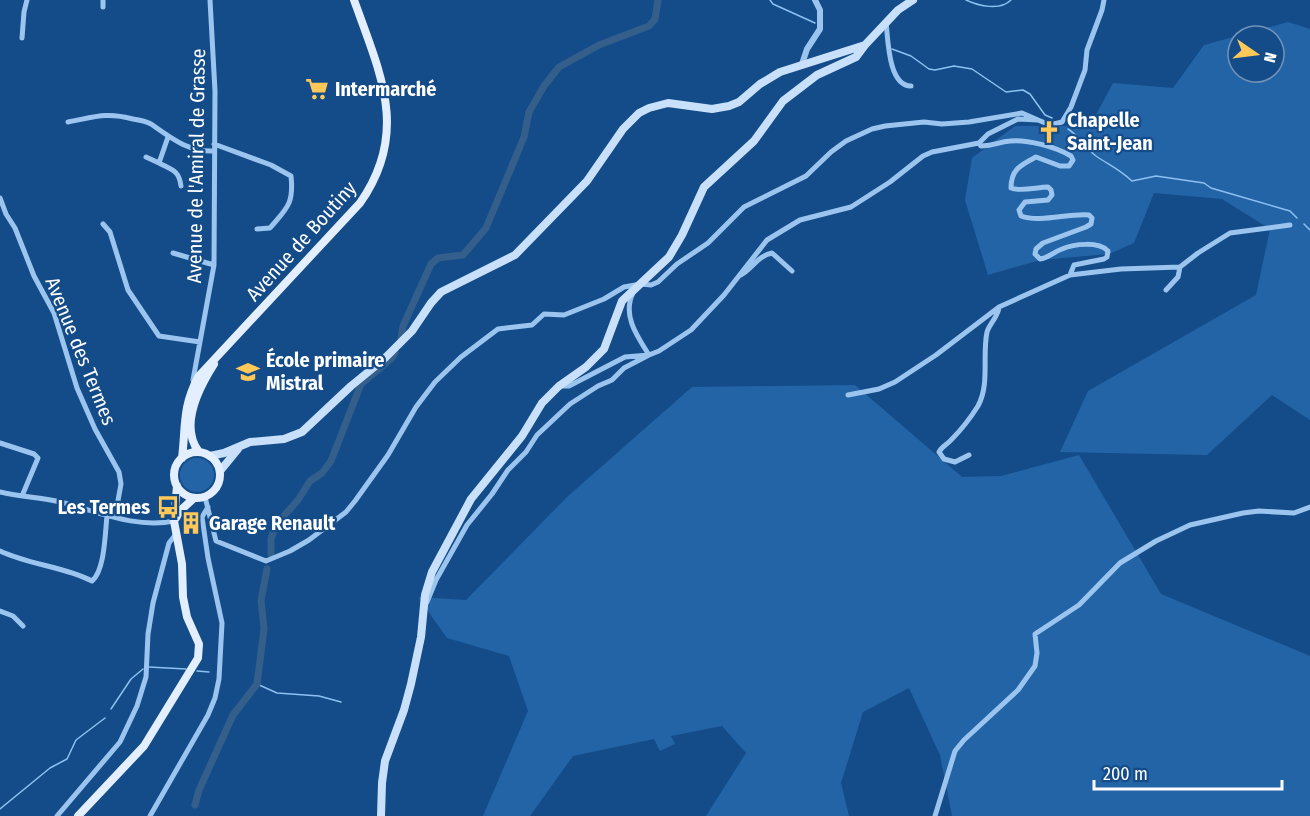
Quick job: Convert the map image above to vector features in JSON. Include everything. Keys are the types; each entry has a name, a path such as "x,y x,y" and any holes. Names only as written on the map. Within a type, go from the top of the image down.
{"main road":[{"name":"Avenue de Boutiny","path":"199,452 191,440 190,432 191,400 197,372 220,354 360,203 372,186 380,168 386,140 387,105 354,0"},
{"path":"381,816 385,761 411,684 421,637 425,595 432,572 471,499 522,436 542,403 604,349 622,301 669,257 682,236 704,187 754,141 783,101 817,75 856,57 898,10 913,0"},
{"path":"210,456 250,442 284,439 302,432 412,331 441,292 515,255 587,181 623,129 639,113 668,103 712,110 723,108 739,102 772,76 802,64 865,45"},
{"name":"Avenue de Boutiny","path":"182,458 184,414 220,354"},
{"path":"220,471 243,445"},
{"path":"78,816 144,746 198,658 198,644 184,607 182,564 174,521 177,486 174,473 182,458 193,453 199,452 215,460 220,477 216,490 205,498 187,496 177,486"},
{"path":"174,521 180,511 194,498"}],"street":[{"path":"22,38 27,0"},
{"path":"103,0 103,7"},
{"name":"Avenue de l'Amiral de Grasse","path":"197,372 214,265 214,58 210,0"},
{"path":"802,64 807,49 820,29 820,9 815,0"},
{"path":"205,498 216,541 266,561 290,551 309,540 346,512 387,455 426,392 461,357 498,329 532,325 544,314 564,315 604,299 624,288 658,282 677,264 708,243 744,207 806,176 831,152 858,135 885,126 924,122 942,124 969,122 1022,113 1050,125 1062,122 1085,70 1087,50 1104,0"},
{"path":"886,22 888,53 894,69 902,83 908,87 911,86"},
{"path":"68,122 116,114 150,123 184,146 204,152 214,152"},
{"path":"423,611 436,580 468,525 537,435 570,404 612,380 624,368 659,351 691,330 706,316 767,240 800,220 851,207 890,182 923,156 936,151 979,143 988,134 1018,119 1038,120"},
{"path":"159,164 168,137"},
{"path":"979,143 981,146 994,146 1006,141 1022,140 1071,156 1073,160 1070,166 1060,166 1036,158 1021,165 1011,177 1011,188 1017,190 1029,187 1048,187 1052,190 1052,195 1048,200 1025,202 1019,210 1021,216 1048,217 1081,214 1092,218 1091,224 1086,227 1043,243 1036,249 1035,254 1040,259 1048,258 1058,250 1070,246 1100,246 1108,251 1104,259 1074,265 1070,274"},
{"path":"214,144 272,165 291,176 289,206 270,228 257,229"},
{"path":"146,157 177,173 181,186"},
{"name":"Avenue des Termes","path":"0,198 34,276 54,313 77,388 95,429 119,472 121,484 115,518"},
{"path":"103,224 110,232 131,297 159,336 200,342"},
{"path":"848,395 879,389 895,382 936,356 999,308 1070,274 1130,268 1180,267 1230,233 1290,225"},
{"path":"173,253 214,265"},
{"path":"738,276 747,272 763,255 772,253 792,271"},
{"path":"1166,290 1178,277 1180,267"},
{"path":"638,287 628,302 633,331 648,355"},
{"path":"969,455 955,462 944,459 939,452 952,440 979,404 986,375 988,329 998,314 999,308"},
{"path":"559,386 569,386 625,357 648,355"},
{"path":"0,443 34,454 38,458 22,496"},
{"path":"0,492 59,501 115,518 162,524 174,521"},
{"path":"150,816 208,715 219,679 222,623 202,517 208,507"},
{"path":"935,816 956,751 1018,690 1035,666 1037,653 1035,634 1078,605 1120,563 1156,541 1190,525 1243,513 1259,511 1294,513 1310,507"},
{"path":"0,551 20,559 80,574 92,581 96,578 100,566 107,516"},
{"path":"57,816 120,742 143,691 153,603 169,543 176,534"},
{"path":"0,611 13,616 23,626"}],"shaded area":[{"path":"1288,22 1310,29 1310,420 1272,395 1207,455 1060,452 1088,391 1256,295 1270,229 1222,199 1154,193 1134,243 1109,254 1040,260 988,275 965,200 972,158 1015,126 1090,126 1113,83 1173,88 1204,45 1226,39 1226,84 1286,84 1286,24 1281,24"},
{"path":"855,385 962,477 1001,476 1079,455 1161,594 1310,656 1310,816 952,816 940,755 909,688 863,712 841,783 849,816 706,816 746,753 722,726 671,736 675,744 660,751 654,739 573,756 530,816 483,816 528,711 509,656 447,638 418,597 466,600 567,497 692,387"},
{"path":"197,458 209,463 214,475 209,487 197,492 185,487 180,475 185,463"}],"waterway":[{"path":"401,338 403,326 431,264 438,258 463,255 486,228 524,137 529,112 544,86 559,67 599,45 649,26 655,19 658,0"},
{"path":"770,0 773,4 815,23"},
{"path":"966,0 983,6 1001,5 1011,0"},
{"path":"892,49 911,56 929,69 954,66 972,69 1006,92 1023,90 1030,94 1045,115 1052,118"},
{"path":"1068,129 1092,153 1132,181 1156,176 1204,183 1211,188 1290,211 1297,218"},
{"path":"1304,224 1310,230"},
{"path":"271,554 271,539 275,526 298,500 310,481 322,473 331,461 361,384 395,353"},
{"path":"195,805 199,790 233,715 257,684 264,629 261,600 267,569"},
{"path":"149,667 186,669"},
{"path":"111,709 131,679 143,669"},
{"path":"197,671 209,672"},
{"path":"257,684 277,693 319,696 341,702"},
{"path":"0,809 50,768 67,759 76,740 105,718"}],"place":[{"name":"Intermarché","path":"317,89"},
{"name":"Chapelle Saint-Jean","path":"1049,132"},
{"name":"École primaire Mistral","path":"248,372"},
{"name":"Les Termes","path":"168,507"},
{"name":"Garage Renault","path":"191,523"}]}
